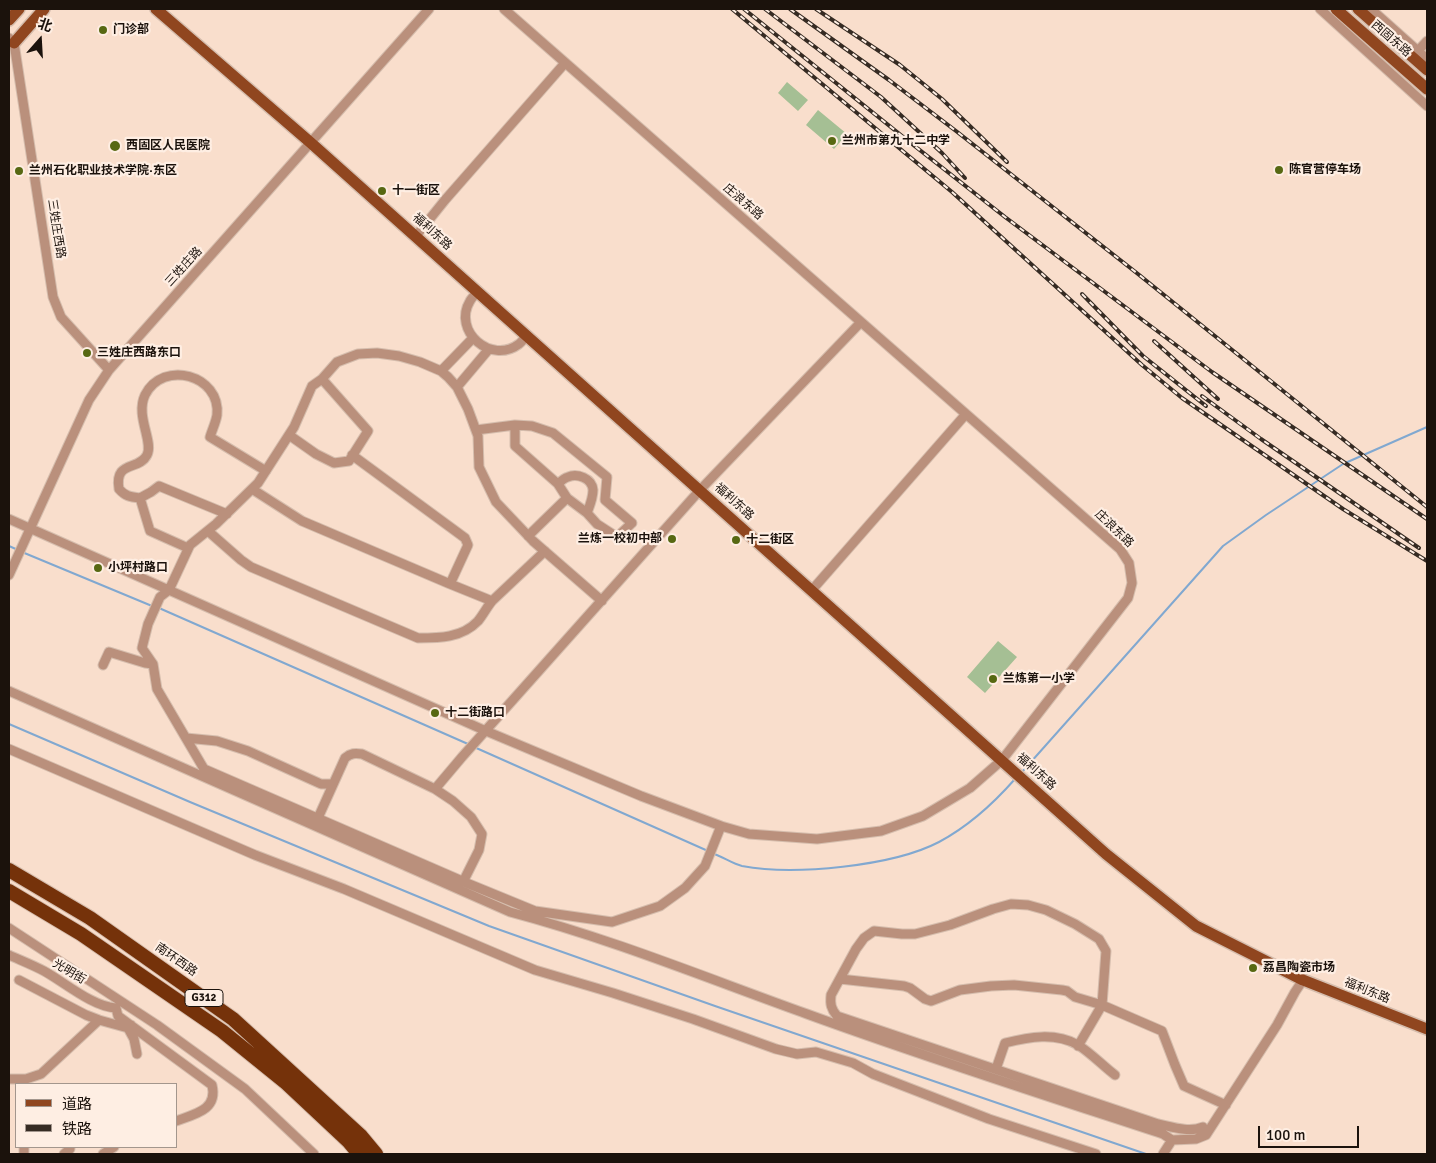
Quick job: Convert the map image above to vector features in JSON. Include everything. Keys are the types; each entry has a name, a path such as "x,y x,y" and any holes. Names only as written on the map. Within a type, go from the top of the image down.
{"highway":[{"name":"南环西路","path":"9,870 90,918 233,1019 361,1136 376,1154"},
{"name":"G312","path":"9,891 80,934 222,1030 285,1082 359,1154"}],"main road":[{"path":"9,20 19,9"},
{"path":"12,40 44,9"},
{"name":"福利东路","path":"156,9 312,143 1106,854 1196,926 1303,980 1427,1029"},
{"name":"西固东路","path":"1336,9 1427,89"},
{"name":"西固东路","path":"1358,9 1415,54 1427,70"}],"street":[{"name":"三姓庄路","path":"9,575 89,400 109,370 429,9"},
{"name":"庄浪东路","path":"9,519 484,734 641,796 721,826 749,834 817,839 881,830 923,816 970,788 1004,762 1128,598 1132,583 1129,563 1120,549 504,9"},
{"path":"1320,9 1427,106"},
{"path":"1371,9 1415,54 1427,59"},
{"name":"三姓庄西路","path":"12,40 53,297 61,318 109,370"},
{"path":"1415,54 1427,41"},
{"path":"416,236 457,186 565,63"},
{"path":"478,292 470,300 466,311 469,333 476,342 489,349 498,351 509,349 519,344 527,335"},
{"path":"435,789 462,756 484,734 700,490 861,322"},
{"path":"441,371 473,338"},
{"path":"456,387 489,349"},
{"path":"602,601 528,536 496,502 479,467 478,436 468,409 456,387 441,371 399,356 377,353 358,354 337,362 322,379 312,386 294,427 258,483 227,514 190,545 168,590 160,597 148,624 142,648 153,664 157,689 204,769 463,882 535,911 612,922 660,906 685,888 705,866 721,826"},
{"path":"227,514 159,486 140,498 130,498 119,489 120,472 124,468 140,461 149,450 141,409 145,395 154,383 168,376 182,374 196,378 208,388 215,400 217,415 210,437 266,471"},
{"path":"289,435 316,454 334,463 349,460 368,431 322,379"},
{"path":"812,590 966,414"},
{"path":"476,430 515,425 532,426 553,433 607,477 605,500 632,523 617,538 597,524 587,513 568,498 558,484 515,446 515,425"},
{"path":"352,455 465,538 468,545 450,584"},
{"path":"586,478 597,468"},
{"path":"558,484 569,476 586,478 593,487 592,499 587,513"},
{"path":"252,489 302,521 492,601"},
{"path":"140,498 150,531 188,548"},
{"path":"528,536 568,498"},
{"path":"208,530 241,560 251,566 418,638 440,638 462,633 478,621 492,601 545,551"},
{"path":"103,665 109,652 153,664"},
{"path":"9,691 510,912 558,924 660,959 885,1042 1163,1134 1172,1140 1196,1138 1206,1135 1277,1025 1303,980"},
{"path":"186,738 217,741 248,751 321,784 332,784"},
{"path":"9,749 246,851 344,889 535,970 684,1016 776,1049 797,1054 816,1052 853,1062 873,1074 989,1119 1096,1154"},
{"path":"318,818 345,758 350,754 362,754 435,789 471,817 482,834 479,850 463,882"},
{"path":"1078,1046 1102,1005 1106,951 1099,939 1076,924 1046,910 1028,905 1011,904 950,925 915,934 874,931 864,938 852,955 833,989 830,1002 832,1010 837,1016 1158,1124 1182,1129 1197,1130 1203,1127"},
{"path":"9,928 118,1005 157,1025 244,1089 314,1154"},
{"name":"光明街","path":"9,955 43,970 106,1008 118,1005"},
{"path":"840,979 904,986 931,1001 960,990 1014,985 1062,990 1162,1031 1184,1086 1226,1104"},
{"path":"19,980 86,1015 99,1020 130,1026"},
{"path":"118,1005 118,1016 212,1085 214,1091 213,1099 206,1108 178,1120"},
{"path":"9,1079 26,1082 41,1074 99,1020"},
{"path":"130,1026 137,1054"},
{"path":"996,1069 1005,1043 1027,1038 1050,1037 1066,1040 1078,1046 1115,1075"},
{"path":"1164,1152 1172,1140"}],"green space":[{"path":"787,82 808,100 798,111 778,93"},
{"path":"818,110 847,134 834,149 806,125"},
{"path":"998,641 1017,657 985,693 967,677"}],"waterway":[{"path":"1022,772 1223,546 1343,464 1427,427"},
{"path":"9,546 18,550"},
{"path":"22,552 152,606"},
{"path":"159,608 468,744"},
{"path":"9,724 190,802 489,926 1146,1154"},
{"path":"474,747 708,851"},
{"path":"714,854 742,866 788,870 843,867 896,857 939,842 960,829 989,806 1015,779"}],"railway":[{"path":"732,9 952,192 1142,365 1182,398 1343,509 1427,561"},
{"path":"744,9 1005,217 1212,372 1427,519"},
{"path":"765,9 881,97 942,153 965,178"},
{"path":"790,9 956,131 1138,274 1427,507"},
{"path":"816,9 900,65 942,99 1007,162"},
{"path":"1082,294 1143,356 1206,406"},
{"path":"1154,341 1218,399"},
{"path":"1202,396 1419,548"}],"place":[{"name":"门诊部","path":"103,30"},
{"name":"兰州市第九十二中学","path":"832,141"},
{"name":"西固区人民医院","path":"115,146"},
{"name":"陈官营停车场","path":"1279,170"},
{"name":"兰州石化职业技术学院·东区","path":"19,171"},
{"name":"十一街区","path":"382,191"},
{"name":"三姓庄西路东口","path":"87,353"},
{"name":"兰炼一校初中部","path":"672,539"},
{"name":"十二街区","path":"736,540"},
{"name":"小坪村路口","path":"98,568"},
{"name":"兰炼第一小学","path":"993,679"},
{"name":"十二街路口","path":"435,713"},
{"name":"荔昌陶瓷市场","path":"1253,968"}]}
